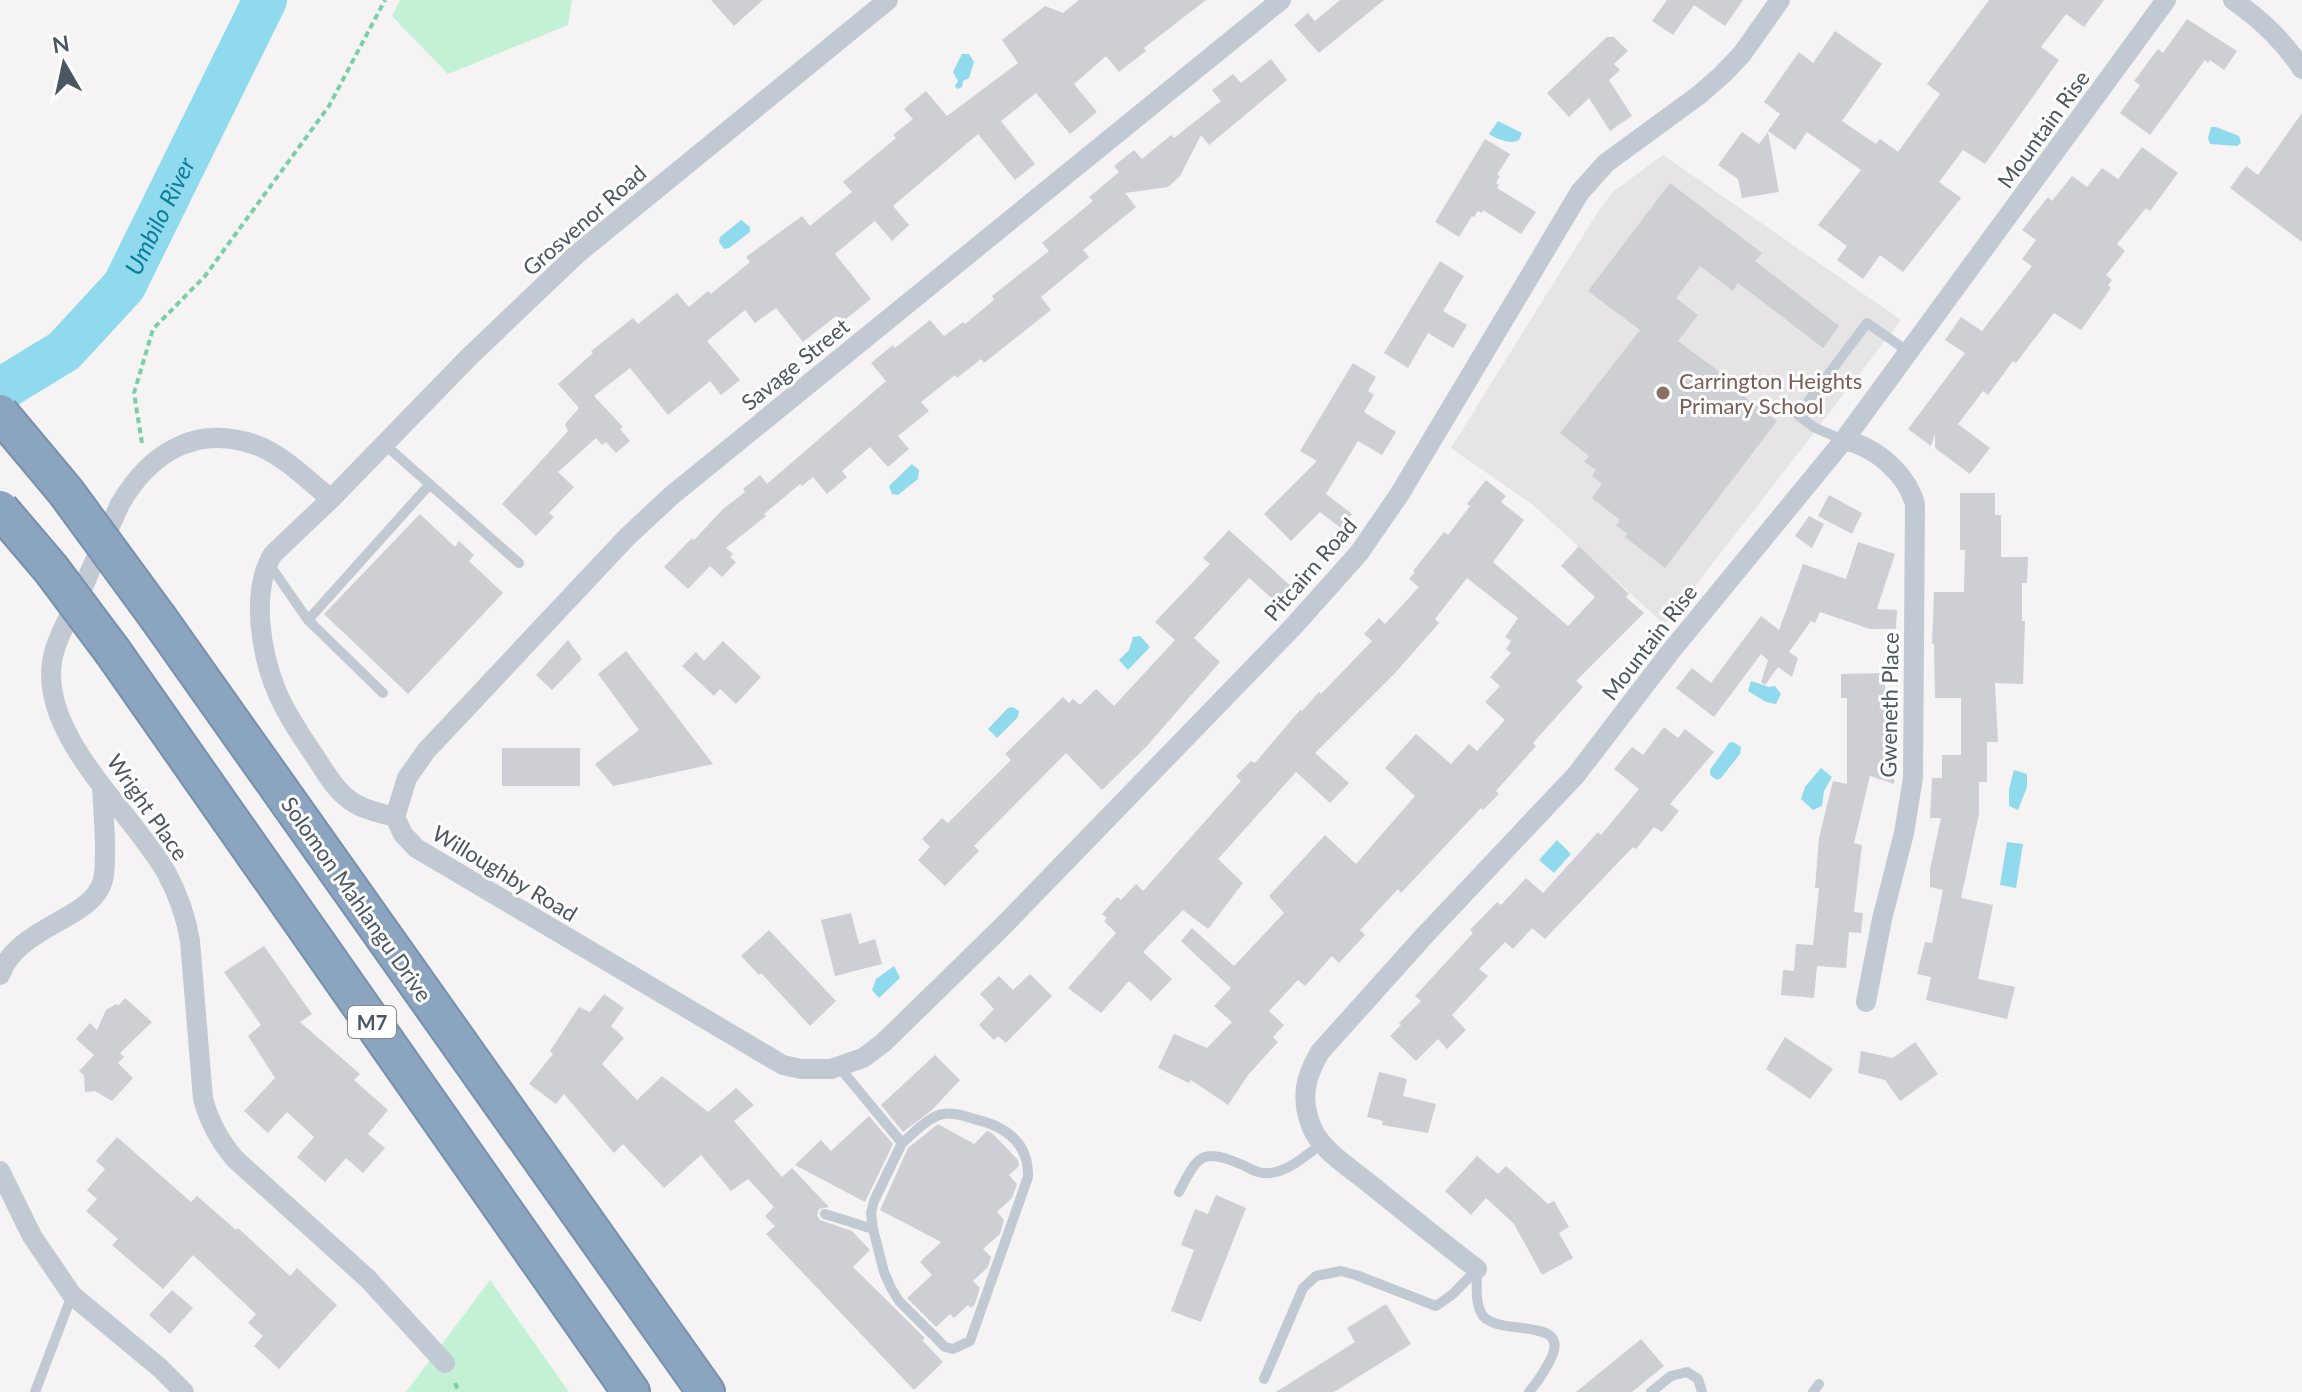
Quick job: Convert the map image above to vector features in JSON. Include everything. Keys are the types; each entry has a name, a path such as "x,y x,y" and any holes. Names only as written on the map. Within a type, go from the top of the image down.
{"highway":[{"name":"Solomon Mahlangu Drive","path":"0,413 66,492 159,619 706,1392"},
{"name":"M7","path":"0,509 51,569 113,652 631,1392"}],"street":[{"name":"Savage Street","path":"395,817 407,778 426,751 594,571 671,496 1281,0"},
{"name":"Pitcairn Road","path":"835,1068 863,1058 883,1043 1003,926 1292,628 1359,553 1399,495 1580,192 1606,163 1722,75 1742,54 1780,0"},
{"name":"Mountain Rise","path":"1477,1269 1323,1143 1313,1131 1310,1120 1305,1088 1309,1071 1320,1052 1425,935 1576,775 1671,651 1844,440 2166,0"},
{"path":"2233,0 2278,40 2302,69"},
{"name":"Grosvenor Road","path":"331,499 469,357 577,254 884,1"},
{"name":"Wright Place","path":"331,499 263,448 237,440 213,437 170,450 146,468 120,504 55,648 52,662 53,701 59,720 102,786 165,871 187,919 203,1099 209,1121 235,1159 368,1279 445,1363"},
{"name":"Gweneth Place","path":"1844,440 1857,443 1892,465 1911,490 1915,504 1913,778 1904,833 1882,919 1866,1002"},
{"path":"331,499 268,562 261,590 267,660 277,693 339,791 367,810 395,817"},
{"path":"0,975 13,951 28,938 88,902 97,892 103,871 102,786"},
{"name":"Willoughby Road","path":"395,817 403,834 416,848 783,1065 801,1069 835,1068"},
{"path":"0,1171 32,1236 72,1295 160,1368 184,1392"}],"lane":[{"path":"1844,440 1815,428 1798,415 1867,323 1909,352"},
{"path":"383,443 519,563"},
{"path":"308,620 430,484"},
{"path":"268,562 308,620 383,693"},
{"path":"835,1068 902,1143"},
{"path":"956,1114 1004,1129 1025,1157 1028,1177 970,1341 953,1349 945,1347 899,1301 884,1272 873,1229 871,1213 874,1201 902,1143 934,1117 956,1114"},
{"path":"1179,1192 1194,1162 1203,1157 1217,1156 1261,1173 1271,1173 1295,1163 1323,1143"},
{"path":"825,1214 873,1229"},
{"path":"1264,1379 1303,1288 1316,1276 1341,1271 1379,1281 1436,1306 1453,1294 1477,1269"},
{"path":"1477,1269 1478,1304 1484,1317 1496,1323 1540,1330 1549,1334 1554,1341 1555,1351 1551,1360 1529,1392"},
{"path":"35,1392 72,1295"},
{"path":"1651,1392 1671,1376 1687,1372 1698,1379 1702,1392"}],"path":[{"path":"146,468 134,393 153,329 205,276 329,106 385,0"}],"shaded area":[{"name":"Carrington Heights Primary School","path":"1663,155 1901,320 1665,625 1533,505 1451,448 1599,210 1614,191"}],"green space":[{"path":"400,0 572,0 568,25 448,74 392,16"},
{"path":"490,1280 569,1392 406,1392"}],"water":[{"path":"962,54 969,54 974,62 969,78 957,89 958,81 953,72"},
{"path":"1498,121 1522,133 1519,140 1508,142 1489,134"},
{"path":"2211,127 2239,136 2241,143 2237,146 2210,144"},
{"path":"741,220 750,227 750,232 724,249 719,242 720,237"},
{"path":"912,464 919,470 918,479 898,495 892,494 889,486"},
{"path":"1140,636 1150,647 1128,670 1119,660 1129,650 1133,637"},
{"path":"1751,681 1775,686 1781,694 1776,704 1748,691"},
{"path":"1008,708 1019,711 1018,717 997,738 988,729"},
{"path":"1729,743 1741,747 1740,754 1717,780 1710,775 1710,770"},
{"path":"1821,768 1832,777 1824,791 1822,806 1813,810 1801,799 1805,787"},
{"path":"2014,770 2027,774 2027,787 2018,810 2009,806"},
{"path":"1557,840 1571,854 1554,873 1539,860"},
{"path":"2007,842 2023,844 2016,888 2000,885"},
{"path":"894,966 900,978 879,998 872,990 876,979"}],"building":[{"path":"711,0 763,0 734,26"},
{"path":"1079,0 1206,0 1144,48 1146,51 1119,72 1106,56 1074,84 1097,112 1070,134 1036,93 1001,121 1035,164 1015,180 978,134 893,206 909,225 892,241 875,221 835,254 871,299 842,322 836,316 803,342 776,308 755,323 745,310 707,341 740,380 721,395 710,381 668,415 630,368 594,396 623,427 620,429 630,441 616,453 606,442 602,445 596,438 558,472 574,487 549,513 554,517 536,536 502,504 568,431 565,424 579,408 558,384 593,353 591,351 633,318 638,324 677,293 689,307 708,291 711,294 750,262 746,257 802,216 810,226 852,192 843,182 896,138 893,135 913,119 904,109 926,91 947,116 1018,63 1002,40 1045,6 1063,13"},
{"path":"1340,0 1384,0 1319,53 1294,25 1308,13 1315,21"},
{"path":"1667,0 1743,0 1725,26 1694,5 1673,35 1652,21"},
{"path":"1989,0 2104,0 2084,27 2066,14 2041,47 2059,60 1985,164 1963,150 1939,182 1961,198 1903,272 1880,255 1863,279 1837,260 1847,246 1818,225 1861,170 1807,132 1795,150 1768,131 1780,114 1764,102 1799,52 1813,63 1835,31 1882,64 1842,121 1876,144 1880,139 1898,152 1940,94 1927,84"},
{"path":"2187,19 2237,51 2224,70 2205,60 2150,135 2120,113 2140,85 2134,81 2158,49 2163,53"},
{"path":"1607,37 1614,37 1628,51 1614,64 1620,70 1609,80 1632,116 1610,131 1589,98 1569,117 1547,93"},
{"path":"1271,59 1287,80 1209,145 1201,135 1180,176 1168,187 1125,193 1136,207 1083,250 1089,257 1041,297 1051,310 984,363 981,359 957,378 955,375 921,402 929,411 898,436 909,449 888,467 870,447 842,471 847,477 827,494 813,477 802,486 800,484 726,548 736,562 722,577 710,566 688,589 664,567 723,509 745,492 743,489 760,475 767,484 886,381 871,363 930,320 944,336 963,322 965,324 994,300 992,296 1049,251 1042,243 1093,201 1089,197 1119,172 1114,166 1134,150 1142,159 1171,135 1174,138 1221,101 1212,90 1233,74 1241,83"},
{"path":"2302,113 2302,242 2230,188 2246,166 2258,175"},
{"path":"1742,132 1759,144 1768,132 1779,192 1742,198 1738,179 1718,165"},
{"path":"1485,139 1510,154 1497,175 1500,176 1497,188 1536,212 1521,234 1483,210 1472,216 1459,237 1435,222"},
{"path":"2142,147 2178,173 2150,211 2146,208 2117,244 2125,251 2106,275 2112,280 2108,285 2111,288 2081,330 2054,313 2016,363 2013,361 1988,395 1983,391 1958,424 1990,448 1970,474 1935,448 1935,434 1931,446 1908,429 1965,353 1945,340 1961,317 1982,331 2032,266 2022,259 2036,240 2022,230 2048,197 2052,201 2072,176 2087,187 2102,168 2118,179"},
{"path":"1670,183 1762,253 1755,261 1839,326 1823,348 1738,283 1733,291 1700,266 1676,298 1698,315 1678,341 1729,379 1726,383 1777,421 1665,568 1625,537 1627,534 1616,525 1620,520 1592,498 1602,484 1592,476 1596,470 1584,462 1589,456 1560,433 1640,330 1588,291"},
{"path":"1440,261 1464,276 1443,311 1467,325 1453,348 1428,333 1408,368 1384,353"},
{"path":"1353,363 1376,377 1368,391 1374,395 1364,412 1396,432 1382,455 1358,441 1326,494 1352,514 1341,528 1320,512 1291,541 1264,514 1317,461 1300,451"},
{"path":"1486,480 1506,496 1501,502 1524,520 1493,562 1568,626 1595,597 1561,566 1579,546 1629,594 1626,597 1644,613 1576,681 1583,687 1533,743 1536,746 1496,791 1499,794 1483,810 1481,808 1401,893 1398,889 1360,930 1365,935 1339,963 1332,956 1305,986 1298,980 1269,1011 1284,1025 1273,1037 1278,1042 1248,1075 1228,1105 1191,1080 1189,1083 1158,1068 1174,1034 1207,1048 1232,1022 1214,1006 1231,988 1181,941 1192,928 1234,966 1284,913 1269,896 1325,835 1356,864 1415,796 1385,768 1416,734 1451,764 1469,744 1477,751 1505,720 1485,702 1500,686 1490,677 1511,653 1506,649 1511,641 1505,637 1518,618 1467,578 1435,619 1439,623 1396,672 1315,753 1349,783 1330,803 1296,772 1218,859 1243,883 1208,929 1183,910 1143,952 1172,979 1151,1001 1129,981 1101,1013 1068,988 1116,933 1104,921 1107,918 1102,914 1117,897 1121,900 1136,884 1143,891 1241,781 1236,776 1251,761 1255,763 1300,710 1319,692 1321,694 1372,641 1364,634 1379,618 1385,624 1419,587 1409,579 1413,571 1444,532 1448,535"},
{"path":"1960,493 1995,493 1995,515 2001,515 2001,557 2028,557 2027,583 2022,583 2022,621 2025,621 2023,684 1995,683 1998,742 1987,742 1987,782 1979,782 1979,814 1961,898 1993,905 1978,979 2015,987 2007,1019 1926,1000 1931,977 1917,974 1925,942 1932,943 1943,890 1930,887 1930,869 1941,818 1930,818 1932,778 1942,778 1942,755 1961,755 1961,698 1935,698 1932,644 1934,592 1964,592 1965,550 1960,550"},
{"path":"1829,495 1862,513 1852,534 1818,516"},
{"path":"420,514 455,547 459,541 474,555 469,561 503,593 408,694 324,614"},
{"path":"1809,516 1824,524 1812,548 1795,536"},
{"path":"1229,530 1293,588 1278,604 1249,578 1194,638 1220,662 1146,747 1102,790 1066,753 974,846 979,851 945,886 918,860 930,847 922,839 942,818 948,823 1011,760 1005,754 1063,697 1069,703 1073,699 1080,705 1096,689 1114,706 1175,640 1155,622 1210,564 1203,558"},
{"path":"1858,542 1895,554 1877,609 1897,610 1896,629 1870,629 1820,612 1815,623 1811,621 1789,652 1798,658 1792,677 1778,667 1765,685 1761,682 1768,660 1761,654 1714,717 1676,688 1692,668 1711,683 1761,616 1779,630 1803,564 1846,579"},
{"path":"568,640 582,659 552,690 536,675"},
{"path":"723,641 761,677 736,704 720,689 714,696 682,666 696,652 704,661"},
{"path":"626,651 713,764 613,786 595,764 639,730 598,674"},
{"path":"1885,673 1886,732 1895,732 1894,784 1870,776 1854,843 1862,845 1854,912 1863,913 1861,933 1849,932 1846,968 1817,966 1814,998 1781,995 1783,970 1794,971 1796,944 1813,945 1819,888 1815,888 1819,838 1833,781 1847,784 1847,698 1841,698 1841,674"},
{"path":"1664,727 1678,738 1685,729 1714,752 1670,804 1679,811 1662,832 1654,827 1636,849 1633,847 1545,939 1532,928 1513,949 1505,942 1479,969 1488,976 1452,1015 1466,1030 1447,1049 1438,1039 1416,1061 1390,1036 1421,1001 1415,996 1497,902 1501,905 1526,878 1543,893 1598,832 1601,835 1639,789 1614,769 1632,747 1643,755"},
{"path":"502,748 580,748 580,786 502,786"},
{"path":"851,913 859,944 875,939 882,964 835,976 821,920"},
{"path":"769,930 836,1001 810,1026 741,956"},
{"path":"264,946 312,1014 300,1022 360,1074 354,1080 388,1110 368,1134 385,1148 363,1173 346,1158 325,1182 297,1157 314,1137 287,1112 268,1133 244,1111 275,1078 248,1036 261,1025 224,972"},
{"path":"1030,974 1052,996 1006,1043 998,1036 994,1040 979,1025 994,1009 980,994 999,976 1013,990"},
{"path":"604,994 624,1008 611,1026 624,1038 602,1064 637,1100 662,1076 708,1112 736,1088 754,1105 734,1121 782,1177 792,1168 829,1207 819,1209 817,1215 820,1220 852,1231 870,1250 853,1267 925,1338 922,1340 943,1362 914,1390 766,1234 775,1226 765,1216 774,1207 748,1179 731,1191 701,1155 664,1188 623,1144 614,1153 564,1094 556,1104 529,1084 553,1054 550,1051 579,1007 590,1012"},
{"path":"125,998 152,1022 120,1053 124,1057 118,1063 133,1078 112,1101 95,1091 85,1092 84,1075 79,1071 94,1055 76,1039 90,1023 97,1030 106,1010 116,1004 118,1006"},
{"path":"1785,1037 1833,1069 1810,1099 1766,1069"},
{"path":"1915,1042 1938,1074 1900,1101 1885,1080 1858,1073 1861,1051 1893,1058"},
{"path":"935,1055 960,1080 932,1110 903,1132 881,1105"},
{"path":"1379,1072 1407,1079 1403,1096 1436,1104 1428,1133 1382,1125 1383,1121 1367,1117"},
{"path":"869,1116 893,1144 865,1202 795,1165 821,1140 831,1151"},
{"path":"938,1124 974,1144 987,1131 992,1133 1018,1160 1019,1166 1009,1175 1017,1184 1012,1198 997,1212 1004,1220 1000,1234 983,1249 991,1257 988,1267 973,1281 980,1288 975,1304 971,1308 968,1305 954,1318 950,1314 936,1327 907,1298 932,1275 920,1262 941,1242 880,1210 908,1148"},
{"path":"117,1137 191,1202 197,1196 236,1230 238,1228 290,1276 297,1268 337,1305 279,1369 254,1346 263,1336 248,1323 256,1314 193,1255 163,1289 112,1245 118,1239 86,1211 97,1199 87,1190 105,1169 96,1161"},
{"path":"1477,1156 1498,1174 1506,1166 1548,1204 1554,1201 1569,1227 1559,1233 1573,1258 1542,1275 1514,1224 1486,1198 1471,1215 1445,1191"},
{"path":"1216,1195 1246,1208 1201,1322 1171,1311 1194,1250 1181,1245 1195,1209 1208,1214"},
{"path":"172,1290 193,1308 170,1334 149,1315"},
{"path":"1386,1304 1411,1344 1334,1392 1276,1392 1355,1342 1347,1328"},
{"path":"1641,1339 1664,1366 1632,1392 1576,1392"}],"waterway":[{"name":"Umbilo River","path":"0,390 64,351 124,286 265,0"}],"place":[{"name":"Carrington Heights Primary School","path":"1663,393"}]}
